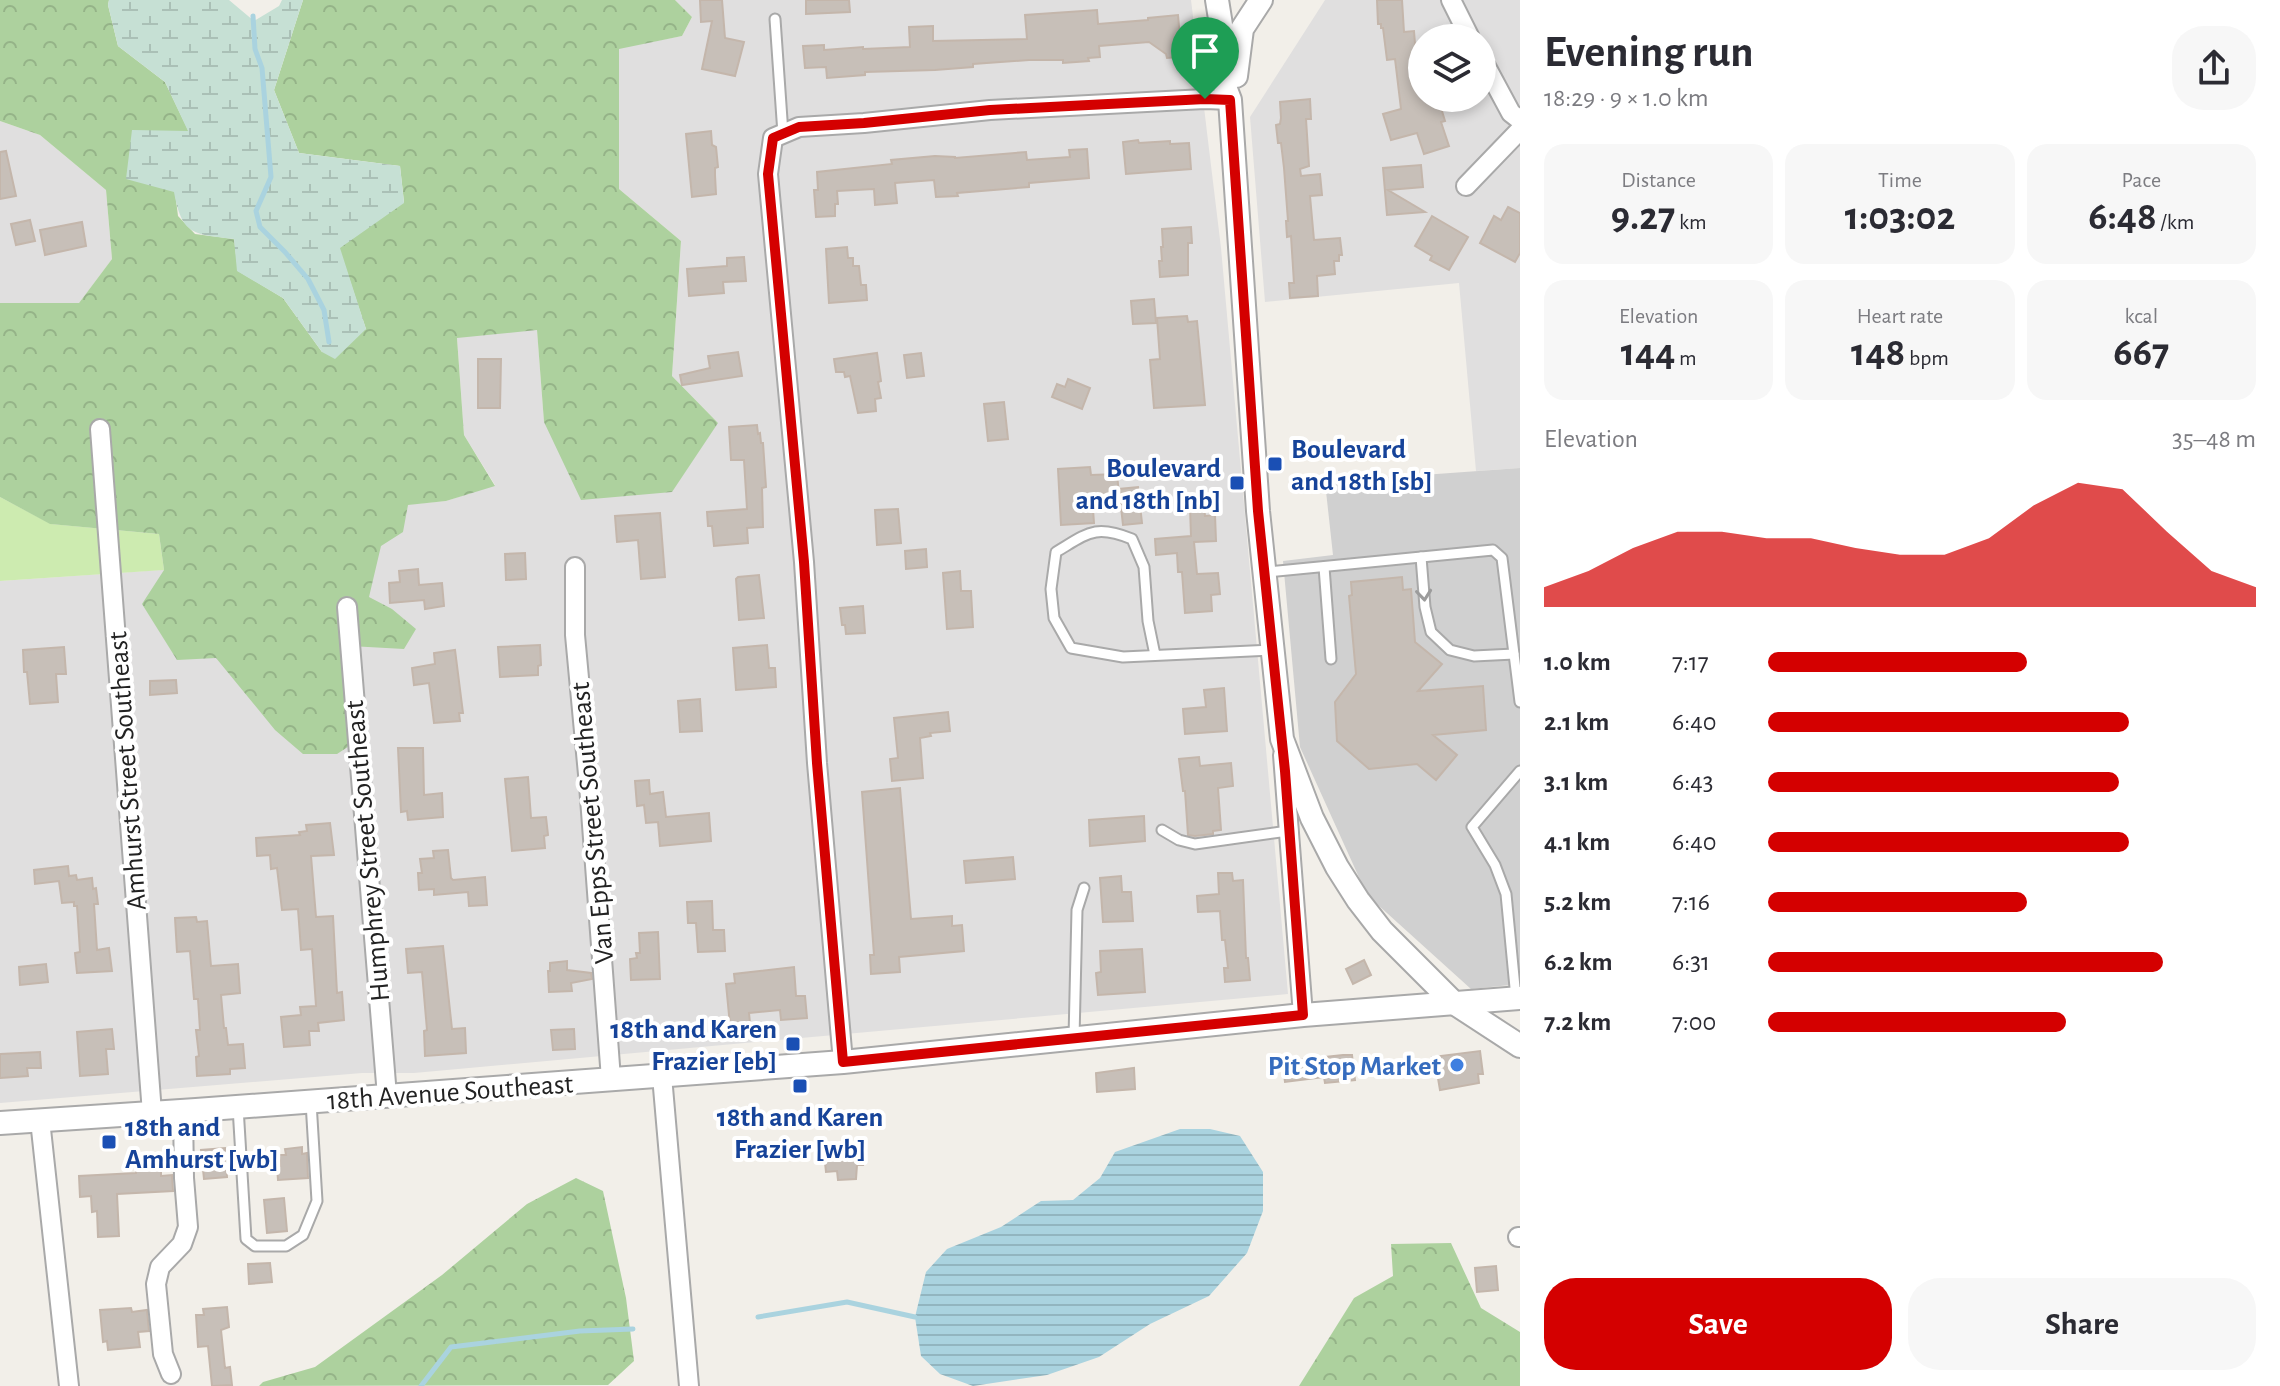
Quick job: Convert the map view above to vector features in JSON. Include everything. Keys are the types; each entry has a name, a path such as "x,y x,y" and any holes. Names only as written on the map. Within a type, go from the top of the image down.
{"street":[{"path":"1217,0 1225,50 1222,79 1230,100 1258,511 1282,739 1303,1015"},
{"path":"1236,0 1254,0"},
{"path":"1230,100 1238,72 1242,29 1261,0"},
{"path":"1451,0 1463,24"},
{"path":"1496,85 1511,113 1520,120"},
{"path":"843,1062 817,763 804,562 768,174 773,138 799,127 990,110 1230,100"},
{"path":"1466,186 1520,130"},
{"name":"Amhurst Street Southeast","path":"100,429 152,1113"},
{"name":"Van Epps Street Southeast","path":"575,567 575,635 611,1079"},
{"name":"Humphrey Street Southeast","path":"347,607 387,1096"},
{"path":"1282,739 1312,818 1337,867 1382,931 1454,1003 1520,1046"},
{"name":"18th Avenue Southeast","path":"0,1123 843,1062 1303,1015 1518,998"},
{"path":"662,1076 689,1386"},
{"path":"171,1374 163,1354 156,1284 160,1267 182,1244 188,1227 183,1111"},
{"path":"40,1120 69,1386"}],"lane":[{"path":"775,19 783,134"},
{"path":"1155,655 1148,621 1144,567 1132,539 1112,531 1087,533 1056,552 1051,589 1054,618 1071,648 1123,657 1273,650"},
{"path":"1265,573 1493,550 1502,558 1520,702"},
{"path":"1421,557 1425,607 1431,632 1450,650 1474,656 1514,654"},
{"path":"1324,567 1331,659"},
{"path":"1518,998 1506,894 1495,865 1472,827 1520,771"},
{"path":"1162,830 1179,840 1195,844 1288,831"},
{"path":"1074,1038 1077,910 1084,888"},
{"path":"238,1107 246,1239 255,1246 286,1246 303,1235 317,1201 311,1102"}],"shaded area":[{"path":"675,0 1191,0 1221,248 1288,994 414,1073 362,1073 0,1103 0,581 352,557 348,510 446,501 495,485 464,435 457,337 537,329 544,422 718,423 672,376 681,241 619,189 619,48 682,36 692,17"},
{"path":"1325,0 1520,0 1520,468 1476,471 1459,283 1265,302 1250,117"},
{"path":"0,121 40,135 106,190 112,259 79,303 0,303"},
{"path":"1520,468 1520,984 1471,989 1367,895 1300,747 1283,561 1333,555 1325,482"}],"green space":[{"path":"0,0 109,0 118,46 165,82 189,132 175,192 178,216 195,234 234,239 238,271 283,298 322,352 366,329 339,248 404,202 400,166 299,153 274,90 303,0 675,0 692,17 682,36 619,49 619,189 681,241 672,376 718,423 672,492 581,500 544,422 537,330 457,338 464,435 495,486 446,501 408,505 403,532 381,546 369,597 392,609 416,629 404,649 350,646 357,741 337,754 303,754 275,730 216,658 177,660 142,604 164,570 159,534 50,524 0,497 0,303 79,303 112,259 106,190 40,135 0,121"},
{"path":"109,0 229,0 254,21 279,6 282,0 303,0 274,90 299,153 400,166 404,203 340,248 366,329 335,359 322,352 283,298 237,271 234,239 192,230 181,217 174,192 126,179 132,130 188,131 165,82 118,46"},
{"path":"0,497 51,524 159,534 164,570 0,581"},
{"path":"576,1178 603,1191 626,1298 634,1361 608,1385 259,1386 263,1382 315,1367 442,1275 527,1204"},
{"path":"1451,1243 1481,1308 1520,1332 1520,1386 1299,1386 1354,1298 1393,1276 1391,1244"}],"water":[{"path":"1180,1129 1210,1129 1240,1136 1263,1172 1263,1211 1247,1253 1209,1296 1150,1324 1099,1357 1047,1375 973,1386 940,1374 921,1356 915,1317 926,1272 947,1249 1001,1227 1041,1201 1073,1200 1100,1178 1115,1152"}],"building":[{"path":"700,0 722,0 725,38 744,42 735,76 702,69 712,21 701,22"},
{"path":"806,0 849,0 850,12 806,14"},
{"path":"1377,0 1402,0 1404,32 1408,32 1408,112 1442,112 1445,121 1441,122 1449,146 1424,154 1417,133 1391,140 1383,114 1401,109 1395,59 1387,60 1383,28 1378,24"},
{"path":"1097,10 1098,24 1178,15 1180,38 1187,38 1189,56 1167,58 1149,42 1099,46 1100,57 1063,63 1063,60 1029,60 935,70 865,72 865,75 827,78 826,67 805,68 803,46 824,45 824,50 910,47 909,27 933,26 933,41 1027,39 1025,15"},
{"path":"1310,99 1311,119 1306,119 1309,166 1300,169 1301,176 1320,174 1322,195 1310,196 1314,240 1340,238 1342,255 1339,255 1339,261 1334,261 1335,274 1317,276 1318,296 1290,298 1289,283 1294,283 1291,236 1287,237 1284,168 1276,125 1280,124 1280,102"},
{"path":"711,131 718,167 715,168 716,194 692,197 686,134"},
{"path":"1138,140 1139,143 1189,143 1191,169 1126,174 1123,142"},
{"path":"1087,149 1089,178 1029,183 1029,187 936,197 934,180 895,183 897,203 875,205 874,189 837,191 835,216 816,217 814,190 818,190 817,172 935,156 955,158 1026,152 1027,160 1070,157 1069,150"},
{"path":"6,151 16,196 0,199 0,152"},
{"path":"1421,165 1423,187 1388,190 1425,212 1387,215 1383,168"},
{"path":"1508,207 1520,213 1520,253 1515,262 1480,243 1494,216 1501,220"},
{"path":"1432,216 1468,237 1449,270 1430,260 1432,256 1415,246"},
{"path":"30,220 35,241 16,245 11,224"},
{"path":"82,222 86,246 45,255 40,230"},
{"path":"1191,227 1188,275 1160,277 1162,229"},
{"path":"847,247 848,258 853,258 853,266 859,266 861,285 866,285 867,300 829,303 826,249"},
{"path":"744,257 746,281 723,282 724,293 689,296 687,269 727,266 727,258"},
{"path":"1154,299 1156,323 1133,324 1131,301"},
{"path":"1187,316 1188,322 1197,321 1205,405 1154,408 1150,360 1160,359 1157,318"},
{"path":"738,352 742,376 682,385 680,375 710,368 708,356"},
{"path":"877,353 881,398 875,399 876,411 858,413 850,376 836,372 834,359"},
{"path":"921,353 924,376 907,378 904,355"},
{"path":"478,359 501,359 500,408 478,408"},
{"path":"1068,379 1090,388 1082,409 1052,397 1057,384 1065,387"},
{"path":"1004,402 1008,439 988,441 984,404"},
{"path":"757,425 763,443 766,487 762,488 763,527 747,528 748,543 714,546 707,512 747,509 744,460 731,460 729,427"},
{"path":"1090,467 1091,475 1117,474 1119,494 1092,496 1094,523 1061,525 1058,469"},
{"path":"1138,487 1142,523 1123,525 1119,489"},
{"path":"1204,506 1205,516 1215,515 1216,541 1194,542 1197,574 1218,573 1220,594 1211,595 1212,611 1185,613 1182,572 1178,572 1177,553 1156,555 1155,539 1191,536 1190,507"},
{"path":"898,509 901,543 877,545 875,510"},
{"path":"660,513 665,577 641,579 638,540 617,542 615,516"},
{"path":"926,549 927,567 906,569 905,551"},
{"path":"525,553 526,579 506,580 505,554"},
{"path":"418,569 419,585 442,583 444,606 425,609 424,600 390,603 389,583 400,582 399,571"},
{"path":"960,571 961,591 971,591 973,627 947,629 943,573"},
{"path":"759,575 764,618 739,620 736,579"},
{"path":"1402,577 1403,590 1411,589 1415,642 1442,664 1418,691 1483,686 1486,730 1433,735 1457,755 1436,780 1417,764 1369,769 1337,741 1335,702 1356,674 1349,596 1352,595 1351,582"},
{"path":"863,606 865,633 846,634 840,608"},
{"path":"540,645 538,675 500,677 498,647"},
{"path":"767,645 769,668 775,668 776,687 736,690 733,648"},
{"path":"64,647 66,674 56,674 58,702 30,704 23,650"},
{"path":"455,650 463,713 459,713 460,721 434,723 429,683 414,685 412,668 435,664 434,653"},
{"path":"176,680 177,693 150,695 150,681"},
{"path":"1224,688 1227,731 1185,734 1183,709 1206,707 1204,690"},
{"path":"700,699 702,731 680,732 678,701"},
{"path":"948,712 950,731 930,733 931,736 920,738 923,778 892,781 890,759 898,758 894,718"},
{"path":"398,748 423,748 424,795 442,793 443,817 408,820 407,811 401,812"},
{"path":"1199,757 1200,766 1231,763 1233,786 1218,788 1221,830 1195,836 1188,835 1179,759"},
{"path":"528,777 531,818 546,817 548,835 544,836 545,848 512,851 505,779"},
{"path":"649,780 650,794 663,792 666,817 709,813 711,841 660,846 658,822 646,823 644,805 637,806 635,781"},
{"path":"900,788 911,919 952,916 952,926 962,925 964,951 899,957 900,972 871,974 870,955 874,955 862,792"},
{"path":"1144,816 1145,841 1090,846 1089,820"},
{"path":"330,823 334,855 311,856 316,917 333,916 337,993 342,992 344,1020 318,1023 319,1031 309,1031 310,1045 284,1047 281,1017 301,1015 300,1007 316,1006 312,949 301,950 298,909 282,910 277,868 271,869 270,855 257,856 256,838 300,835 299,832 307,831 306,825"},
{"path":"448,850 453,880 485,877 487,905 469,906 468,892 434,895 434,889 419,890 418,873 422,873 420,859 434,858 433,851"},
{"path":"1013,857 1015,879 966,883 964,861"},
{"path":"68,866 69,876 76,875 77,880 92,878 98,904 94,904 97,950 109,948 112,971 77,973 75,953 80,952 77,906 74,902 62,903 59,881 35,884 34,870"},
{"path":"1218,873 1232,873 1233,881 1243,880 1246,958 1250,980 1225,982 1224,968 1228,968 1220,911 1198,912 1197,896 1219,894"},
{"path":"1121,876 1122,892 1131,892 1133,921 1103,922 1100,878"},
{"path":"712,901 713,930 724,930 725,951 698,952 696,923 688,923 687,902"},
{"path":"196,917 197,922 207,921 211,966 238,964 240,993 221,995 228,1045 243,1044 245,1068 230,1069 230,1074 197,1076 196,1057 199,1056 196,1030 200,1030 198,999 194,999 190,951 177,952 175,918"},
{"path":"658,932 660,979 631,980 630,959 637,958 636,953 640,953 639,933"},
{"path":"443,946 452,1029 465,1028 466,1053 425,1056 424,1031 427,1030 422,972 408,973 406,949"},
{"path":"1142,949 1145,992 1098,995 1096,973 1101,972 1100,951"},
{"path":"1364,960 1371,975 1353,984 1346,969"},
{"path":"567,961 567,970 591,973 592,979 571,983 572,991 549,992 550,963"},
{"path":"46,964 48,982 20,985 19,967"},
{"path":"794,967 796,996 805,996 807,1018 781,1020 780,1010 749,1013 750,1023 730,1025 726,984 735,983 734,974"},
{"path":"112,1029 114,1049 106,1049 108,1074 80,1076 77,1032"},
{"path":"574,1029 575,1049 553,1050 551,1030"},
{"name":"Pit Stop Market","path":"1480,1051 1483,1074 1478,1074 1479,1083 1440,1090 1432,1057"},
{"path":"40,1052 41,1068 27,1068 28,1076 0,1078 0,1054"},
{"path":"1352,1055 1355,1080 1325,1083 1324,1077 1285,1082 1282,1059"},
{"path":"1134,1068 1135,1089 1097,1092 1096,1073"},
{"path":"861,1145 863,1165 857,1165 856,1179 838,1180 837,1171 826,1172 824,1153 835,1152 834,1148"},
{"path":"302,1147 302,1154 307,1153 308,1178 278,1180 279,1155 286,1155 285,1149"},
{"path":"225,1148 227,1177 204,1179 201,1150"},
{"path":"161,1166 161,1176 172,1175 173,1191 117,1194 119,1236 98,1237 97,1211 92,1212 91,1196 80,1197 79,1176 136,1173 136,1167"},
{"path":"284,1198 287,1231 267,1233 264,1200"},
{"path":"270,1263 272,1282 249,1284 248,1264"},
{"path":"1496,1266 1498,1290 1477,1292 1475,1268"},
{"path":"227,1307 229,1327 221,1330 225,1368 230,1367 232,1385 212,1386 208,1346 198,1347 196,1315 204,1315 203,1309"},
{"path":"131,1308 132,1312 147,1310 149,1331 138,1332 140,1347 108,1350 107,1341 103,1342 100,1310"}],"waterway":[{"path":"253,16 255,49 262,68 271,177 256,211 260,227 308,279 324,310 329,342"},
{"path":"758,1317 847,1302 915,1317"},
{"path":"421,1386 451,1347 580,1331 633,1329"}],"place":[{"name":"Boulevard and 18th [sb]","path":"1275,464"},
{"name":"Boulevard and 18th [nb]","path":"1237,483"},
{"name":"18th and Karen Frazier [eb]","path":"793,1044"},
{"name":"Pit Stop Market","path":"1457,1065"},
{"name":"18th and Karen Frazier [wb]","path":"800,1086"},
{"name":"18th and Amhurst [wb]","path":"109,1142"}],"route":[{"path":"1205,99 1230,100 1258,511 1285,771 1303,1015 843,1062 817,763 804,562 768,174 773,138 799,127 990,110 1205,99"}]}
